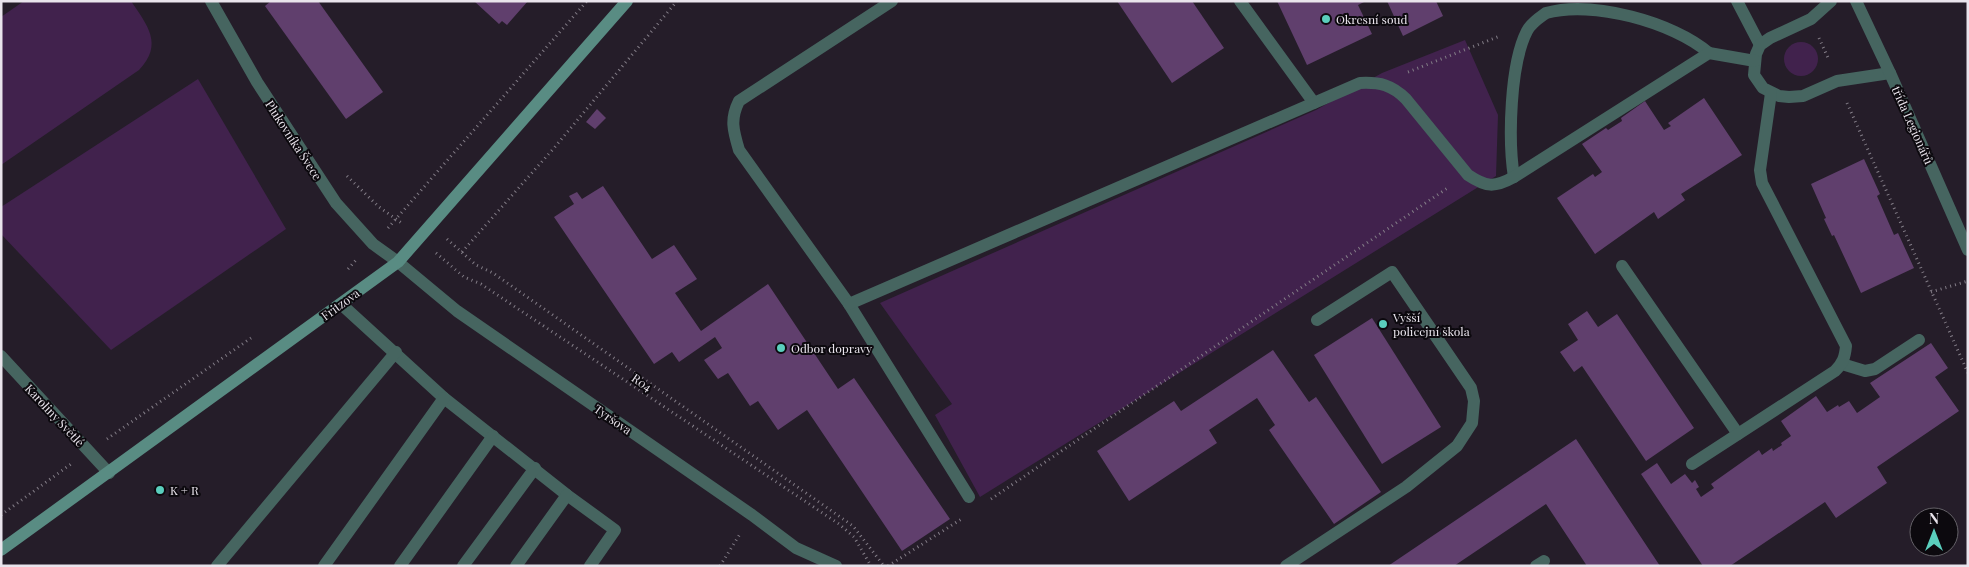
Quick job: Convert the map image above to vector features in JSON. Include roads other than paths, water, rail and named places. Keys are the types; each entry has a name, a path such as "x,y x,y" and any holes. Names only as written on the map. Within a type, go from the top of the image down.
{"street":[{"name":"Plukovníka Švece","path":"210,1 257,82 336,203 373,244 398,262"},
{"path":"892,1 739,101 733,113 734,134 739,150 849,304 969,496"},
{"path":"1240,1 1314,103"},
{"path":"1514,177 1510,144 1514,82 1520,50 1527,30 1536,19 1550,10 1566,4 1583,1 1601,3 1644,15 1671,27 1694,40 1709,53 1755,61"},
{"path":"1737,1 1760,46"},
{"path":"1831,1 1811,18 1770,38 1760,46 1755,61 1754,75 1763,88 1771,93 1789,97 1803,96 1837,81 1890,74"},
{"name":"třída Legionářů","path":"1856,1 1968,250"},
{"name":"Fritzova","path":"1,550 398,262 626,2"},
{"path":"849,304 1360,83 1374,82 1396,89 1468,175 1480,183 1492,186 1514,177 1709,53"},
{"path":"1692,464 1835,371 1842,364 1845,356 1846,346 1762,183 1760,170 1771,93"},
{"name":"Tyršova","path":"398,262 456,311 752,515 796,548 836,566"},
{"path":"1622,266 1738,434"},
{"path":"1286,566 1406,487 1457,446 1472,423 1474,401 1471,388 1392,272 1317,320"},
{"path":"341,304 396,352 444,398 567,495 615,530 590,566"},
{"path":"1842,364 1865,371 1875,369 1918,340"},
{"path":"217,566 396,352"},
{"name":"Karoliny Světlé","path":"1,356 109,473"},
{"path":"324,566 444,398"},
{"path":"400,566 493,436"},
{"path":"464,566 535,468"},
{"path":"516,566 567,495"}],"place":[{"name":"Okresní soud","path":"1326,19"},
{"name":"Vyšší policejní škola","path":"1383,324"},
{"name":"Odbor dopravy","path":"781,348"},
{"name":"K + R","path":"160,490"}]}
